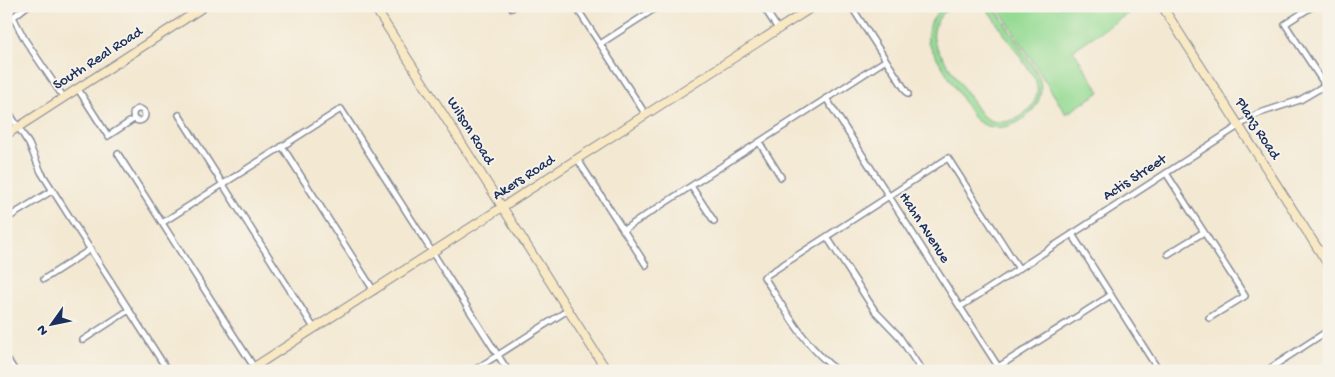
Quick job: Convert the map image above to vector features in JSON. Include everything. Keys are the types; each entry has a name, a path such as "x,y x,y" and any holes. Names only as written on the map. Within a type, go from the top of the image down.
{"street":[{"path":"26,6 13,17 25,40 64,98"},
{"name":"South Real Road","path":"6,135 205,6"},
{"name":"Wilson Road","path":"374,6 606,371"},
{"path":"600,44 659,6"},
{"path":"763,6 778,29"},
{"name":"Akers Road","path":"251,369 578,160 814,6"},
{"path":"851,6 908,94"},
{"name":"Planz Road","path":"1162,6 1329,266"},
{"path":"1313,6 1285,24 1327,84"},
{"path":"578,10 646,115"},
{"path":"624,230 886,60"},
{"name":"Actis Street","path":"960,307 1239,125 1266,110 1300,100 1327,84"},
{"path":"78,89 108,136 134,119"},
{"name":"Hahn Avenue","path":"826,98 1000,369"},
{"path":"6,108 19,127 52,190 91,249 164,369"},
{"path":"162,223 341,109 508,371"},
{"path":"179,115 314,328"},
{"path":"759,142 782,177"},
{"path":"282,146 374,290"},
{"path":"118,154 251,369"},
{"path":"838,371 823,360 811,347 764,277 948,158 1019,268"},
{"path":"578,160 646,265"},
{"path":"1166,172 1245,296 1209,318"},
{"path":"692,186 714,221"},
{"path":"6,219 52,190"},
{"path":"1168,254 1204,232"},
{"path":"1072,234 1159,371"},
{"path":"827,237 875,311 898,335 922,371"},
{"path":"44,279 91,249"},
{"path":"1000,369 1111,295"},
{"path":"83,340 129,310"},
{"path":"473,371 568,310"},
{"path":"1266,371 1329,330"},
{"path":"6,357 15,371"}],"green space":[{"path":"944,6 953,6 939,18 936,24 934,41 936,47 980,113 989,120 1011,121 1021,116 1030,108 1035,99 1037,88 1034,77 985,6 995,8 1037,73 1041,86 1039,99 1023,119 1011,125 997,127 985,125 973,117 928,43 928,32 931,23"},
{"path":"997,6 1139,6 1073,50 1100,92 1066,114"}]}
